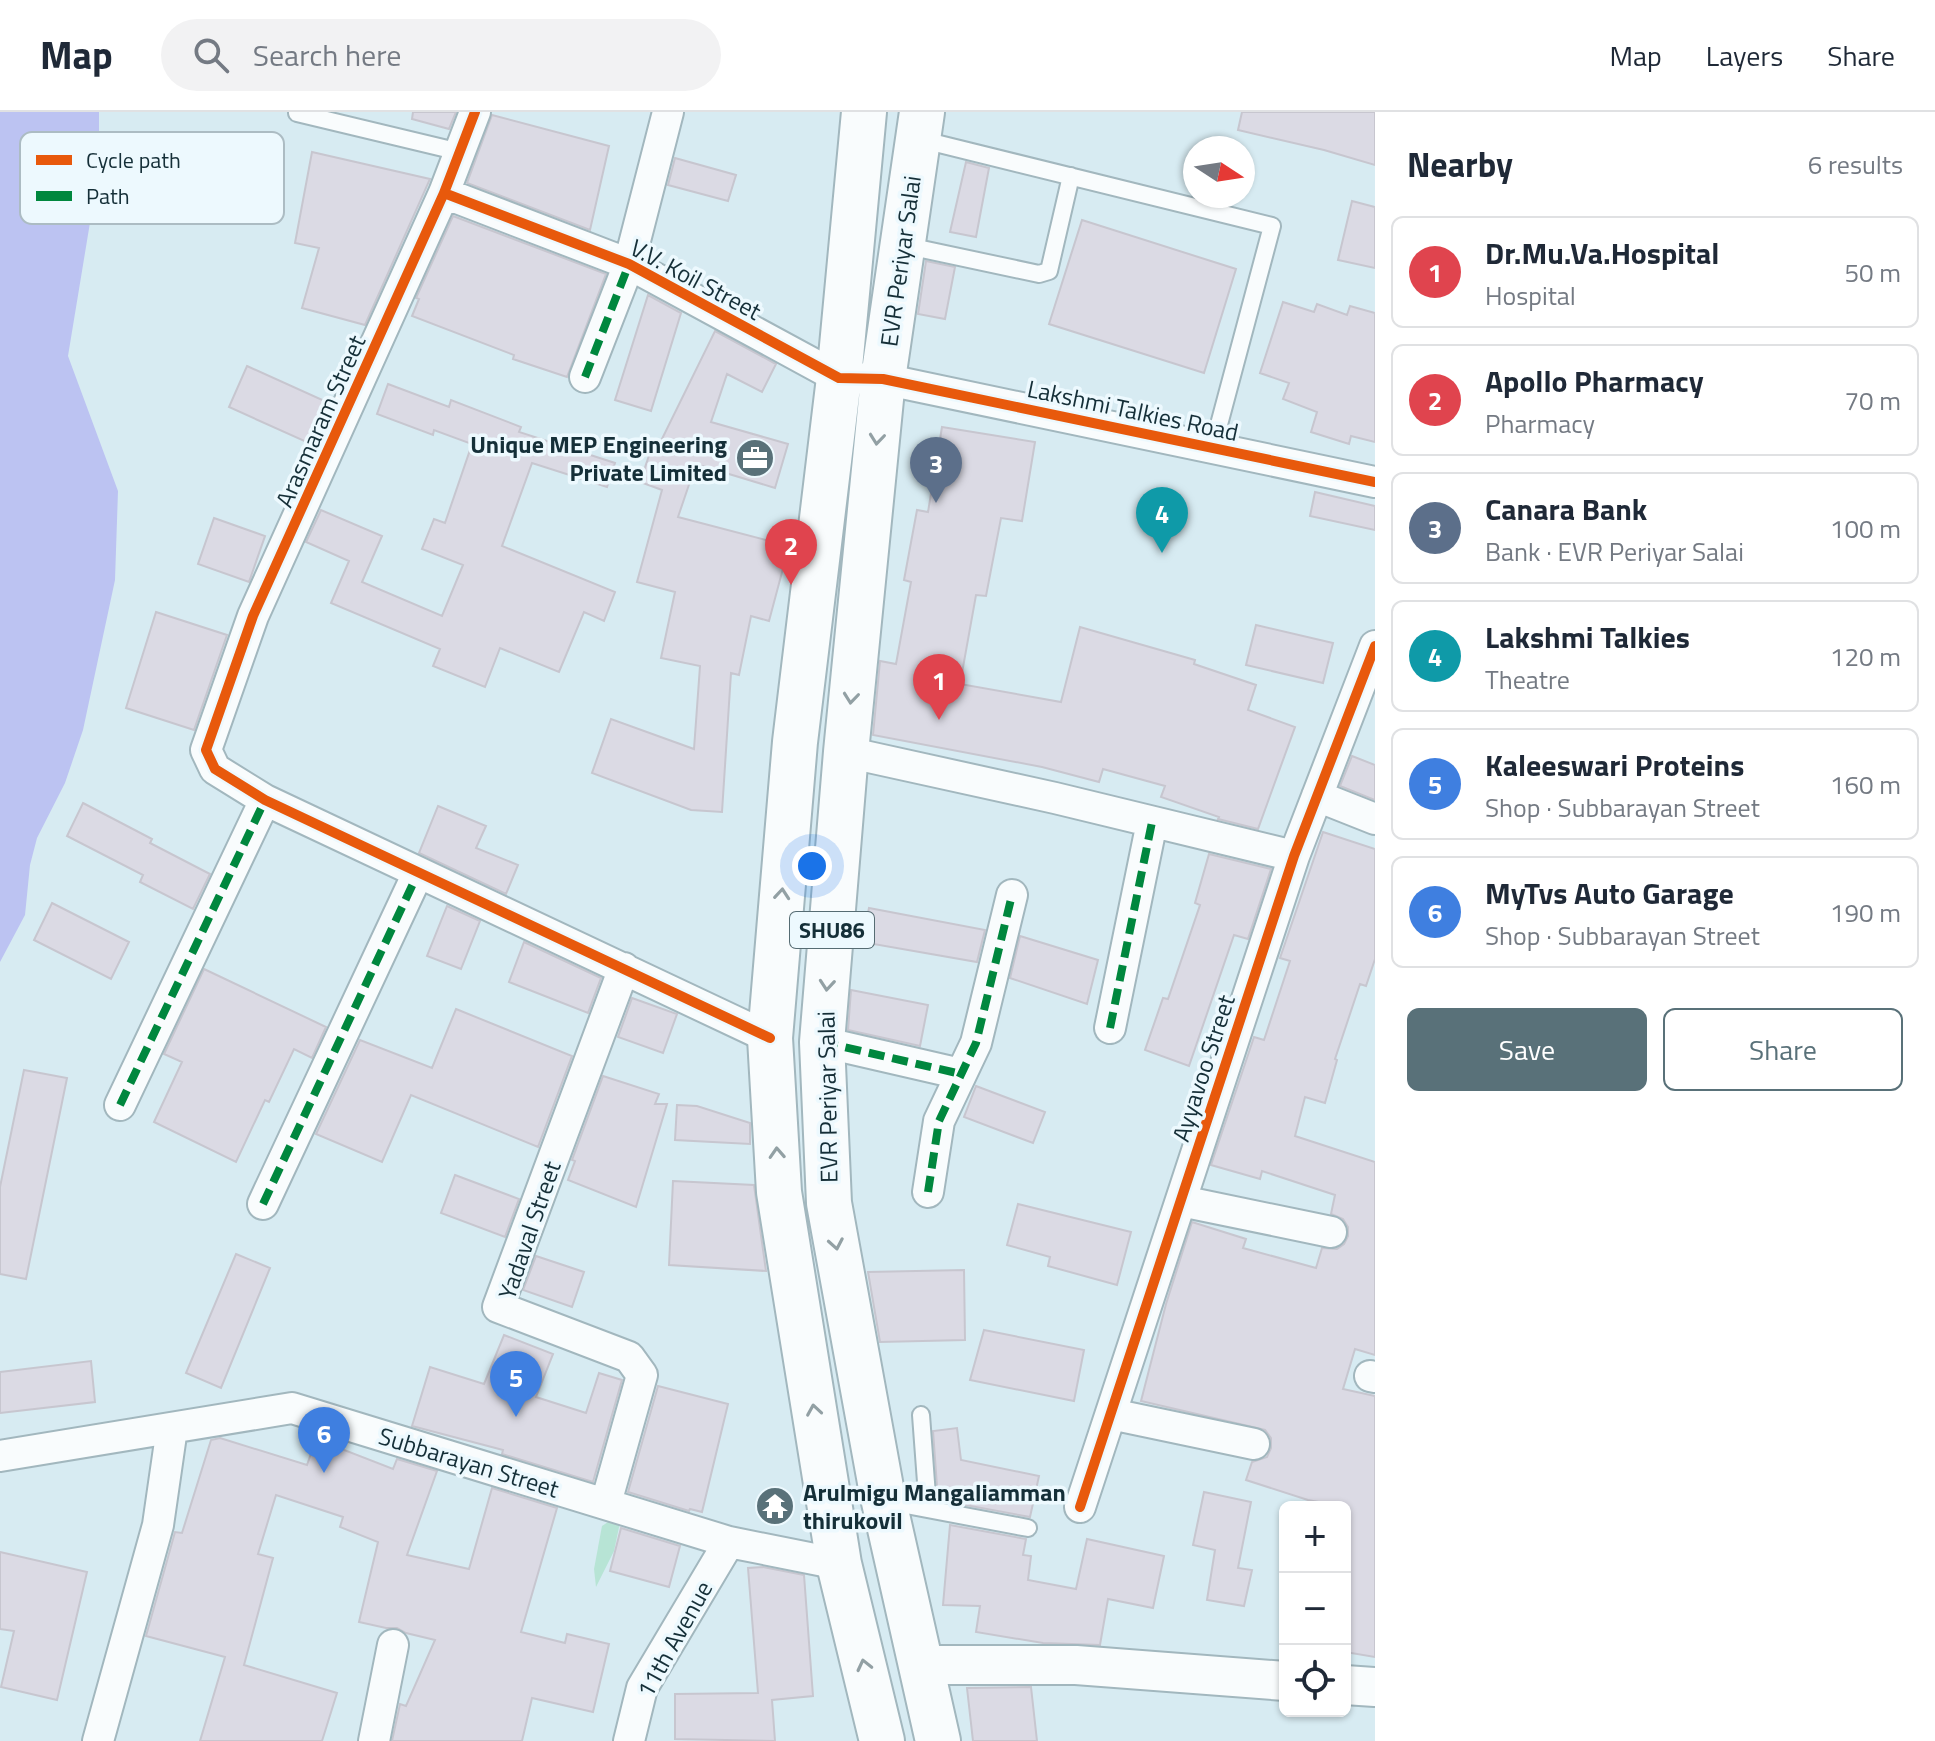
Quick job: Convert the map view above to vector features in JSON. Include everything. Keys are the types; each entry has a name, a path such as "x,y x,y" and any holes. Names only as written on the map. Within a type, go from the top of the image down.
{"main road":[{"name":"EVR Periyar Salai","path":"864,112 839,378 795,742 770,1038 779,1192 839,1564 882,1741"},
{"name":"EVR Periyar Salai","path":"920,126 883,379 846,752 822,1042 829,1203 884,1501 938,1741"}],"street":[{"name":"Arasmaram Street","path":"265,800 215,769 206,750 253,616 444,193 475,112"},
{"path":"585,377 629,264 668,112"},
{"name":"V.V. Koil Street","path":"444,193 629,264 839,378 883,379"},
{"name":"Lakshmi Talkies Road","path":"883,379 1375,482"},
{"name":"Ayyavoo Street","path":"1080,1507 1294,856 1375,646"},
{"path":"846,752 1294,856"},
{"path":"1317,796 1375,819"},
{"path":"120,1105 265,800 770,1038"},
{"path":"1110,1028 1152,822"},
{"path":"263,1204 418,873"},
{"path":"928,1192 939,1121 976,1043 1012,895"},
{"name":"Yadaval Street","path":"606,1503 642,1375 629,1357 498,1307 624,968"},
{"path":"822,1042 961,1074"},
{"path":"1181,1201 1331,1232"},
{"name":"Subbarayan Street","path":"0,1456 292,1408 729,1542 839,1564"},
{"path":"1111,1414 1254,1444"},
{"path":"98,1741 158,1525 172,1428"},
{"name":"11th Avenue","path":"629,1741 642,1688 729,1542"},
{"path":"374,1741 393,1645"},
{"path":"921,1665 1076,1665 1279,1681"},
{"path":"1351,1685 1375,1687"}],"lane":[{"path":"297,113 460,152"},
{"path":"920,126 1071,176 1272,226 1213,447"},
{"path":"902,245 1039,274 1049,271 1071,176"},
{"path":"921,1415 928,1509"},
{"path":"884,1501 1028,1528"}],"green space":[{"path":"622,1513 614,1551 596,1587 594,1569 602,1526"}],"water":[{"path":"0,112 99,112 99,132 20,132 20,224 90,224 68,356 118,491 115,580 83,730 65,783 37,838 30,865 25,915 0,962"}],"building":[{"path":"413,112 456,112 449,129 412,119"},
{"path":"1242,112 1375,112 1375,165 1238,130"},
{"path":"492,115 609,146 590,230 467,183"},
{"path":"312,152 430,179 365,325 302,308 319,248 295,243"},
{"path":"675,158 736,175 728,201 668,185"},
{"path":"966,162 989,168 976,237 950,232"},
{"path":"1352,201 1375,207 1375,268 1338,260"},
{"path":"453,216 606,274 567,377 513,359 514,355 412,316 419,299 416,298"},
{"path":"1082,220 1236,269 1204,373 1049,324"},
{"path":"926,261 955,267 945,319 918,314"},
{"path":"648,295 681,313 651,411 615,400"},
{"path":"1283,302 1314,312 1317,304 1347,315 1350,306 1375,313 1375,442 1351,436 1349,444 1311,432 1317,412 1283,399 1289,383 1260,373"},
{"path":"715,331 776,364 762,392 727,374 711,422 788,444 775,488 696,464 678,517 789,546 769,621 751,616 739,675 731,673 722,812 691,810 592,773 611,719 694,749 700,666 661,658 675,592 637,582 662,490 640,482 654,441 660,443"},
{"path":"247,366 329,403 311,444 229,407"},
{"path":"388,384 449,407 451,400 521,427 519,432 615,463 607,487 532,463 502,546 615,592 604,621 584,612 559,672 500,648 485,687 433,666 440,649 331,603 349,561 306,542 321,510 382,536 362,582 442,616 463,565 422,549 434,519 445,523 472,444 434,430 433,435 377,414"},
{"path":"942,427 1035,442 1022,521 1001,518 986,596 976,595 960,684 1061,702 1080,627 1195,660 1194,664 1256,685 1248,710 1295,727 1258,829 1218,819 1161,797 1165,786 1103,769 1099,782 1042,767 873,735 880,661 896,664 911,582 904,580 917,510 928,512"},
{"path":"1315,492 1375,506 1375,530 1310,516"},
{"path":"214,518 265,536 249,582 198,564"},
{"path":"156,612 227,635 194,730 126,708"},
{"path":"1256,625 1333,643 1323,683 1246,665"},
{"path":"1352,756 1375,765 1375,800 1340,786"},
{"path":"83,803 210,874 193,909 140,882 143,875 67,836"},
{"path":"438,806 486,826 476,848 518,865 506,894 419,853"},
{"path":"1323,832 1375,849 1375,959 1366,986 1360,984 1335,1059 1325,1103 1305,1097 1295,1136 1375,1162 1375,1355 1355,1349 1343,1389 1375,1396 1375,1657 1351,1653 1351,1501 1308,1500 1246,1480 1252,1462 1267,1457 1271,1448 1271,1438 1265,1430 1141,1401 1166,1304 1192,1222 1246,1239 1243,1248 1316,1268 1322,1248 1337,1249 1348,1236 1348,1227 1343,1219 1331,1214 1335,1195 1262,1171 1260,1179 1211,1165 1254,1037 1264,1040 1290,961 1280,958"},
{"path":"1209,854 1271,869 1248,939 1234,935 1189,1066 1145,1050 1163,998 1168,999 1200,905 1195,903"},
{"path":"52,903 129,942 111,979 34,940"},
{"path":"447,906 480,921 461,969 427,956"},
{"path":"869,908 985,930 977,962 862,942"},
{"path":"1020,936 1098,960 1087,1004 1010,978"},
{"path":"524,942 601,978 588,1013 509,982"},
{"path":"204,969 326,1027 312,1058 294,1049 269,1102 265,1100 236,1162 154,1122 182,1062 164,1054"},
{"path":"851,990 928,1005 920,1046 848,1030"},
{"path":"632,998 677,1014 663,1053 618,1037"},
{"path":"456,1009 572,1056 538,1147 411,1095 382,1162 316,1134 360,1040 432,1068"},
{"path":"24,1070 67,1078 26,1279 0,1274 0,1187"},
{"path":"603,1076 659,1094 655,1104 667,1104 636,1207 568,1180 575,1161 572,1160"},
{"path":"976,1086 1045,1112 1033,1143 964,1117"},
{"path":"677,1105 697,1106 750,1123 750,1144 675,1140"},
{"path":"455,1175 519,1199 505,1237 441,1213"},
{"path":"673,1181 754,1185 766,1271 669,1265"},
{"path":"1018,1204 1131,1232 1117,1285 1048,1266 1050,1257 1007,1245"},
{"path":"236,1254 270,1268 221,1388 186,1373"},
{"path":"536,1256 584,1272 572,1307 523,1290"},
{"path":"964,1270 965,1340 880,1342 868,1272"},
{"path":"984,1330 1084,1350 1074,1401 970,1380"},
{"path":"504,1335 553,1354 536,1397 586,1413 599,1373 622,1380 593,1482 502,1454 503,1450 412,1426 430,1367 484,1384"},
{"path":"91,1361 95,1402 0,1413 0,1372"},
{"path":"658,1386 728,1404 702,1512 689,1511 628,1492"},
{"path":"957,1428 961,1460 1039,1476 1030,1517 938,1500 933,1431"},
{"path":"220,1438 307,1465 316,1439 393,1469 397,1459 437,1471 407,1555 469,1569 492,1488 557,1508 521,1632 565,1643 567,1634 609,1644 593,1712 532,1698 522,1741 392,1741 400,1704 406,1706 435,1640 397,1628 359,1622 378,1542 340,1527 343,1517 276,1495 258,1554 273,1558 244,1665 337,1693 322,1741 200,1741 225,1657 146,1636 175,1532 182,1533 211,1440"},
{"path":"1204,1492 1251,1502 1238,1568 1252,1570 1244,1606 1207,1600 1215,1550 1193,1545"},
{"path":"950,1525 1026,1539 1023,1555 1031,1556 1028,1580 1076,1589 1087,1539 1164,1556 1153,1608 1108,1599 1100,1645 1043,1643 976,1632 980,1606 943,1605"},
{"path":"621,1528 680,1546 669,1587 610,1571"},
{"path":"0,1552 87,1572 57,1700 1,1687 14,1631 0,1629"},
{"path":"763,1567 804,1575 813,1696 772,1700 775,1741 675,1739 675,1694 758,1693 748,1568"},
{"path":"1031,1687 1037,1741 973,1741 967,1688"}],"marked path":[{"path":"585,377 629,264"},
{"path":"120,1105 265,800"},
{"path":"1110,1028 1152,822"},
{"path":"263,1204 418,873"},
{"path":"928,1192 939,1121 976,1043 1012,895"},
{"path":"822,1042 961,1074"}],"cycle path":[{"path":"475,112 444,193 253,616 206,750 215,769 265,800 770,1038"},
{"path":"444,193 629,264 839,378 883,379 1375,482"},
{"path":"1080,1507 1294,856 1375,646"}],"place":[{"name":"Unique MEP Engineering Private Limited","path":"755,458"},
{"name":"Canara Bank","path":"936,503"},
{"name":"Lakshmi Talkies","path":"1162,553"},
{"name":"Apollo Pharmacy","path":"791,585"},
{"name":"Dr.Mu.Va.Hospital","path":"939,720"},
{"name":"Kaleeswari Proteins","path":"516,1417"},
{"name":"MyTvs Auto Garage","path":"324,1473"},
{"name":"Arulmigu Mangaliamman thirukovil","path":"775,1506"}]}
